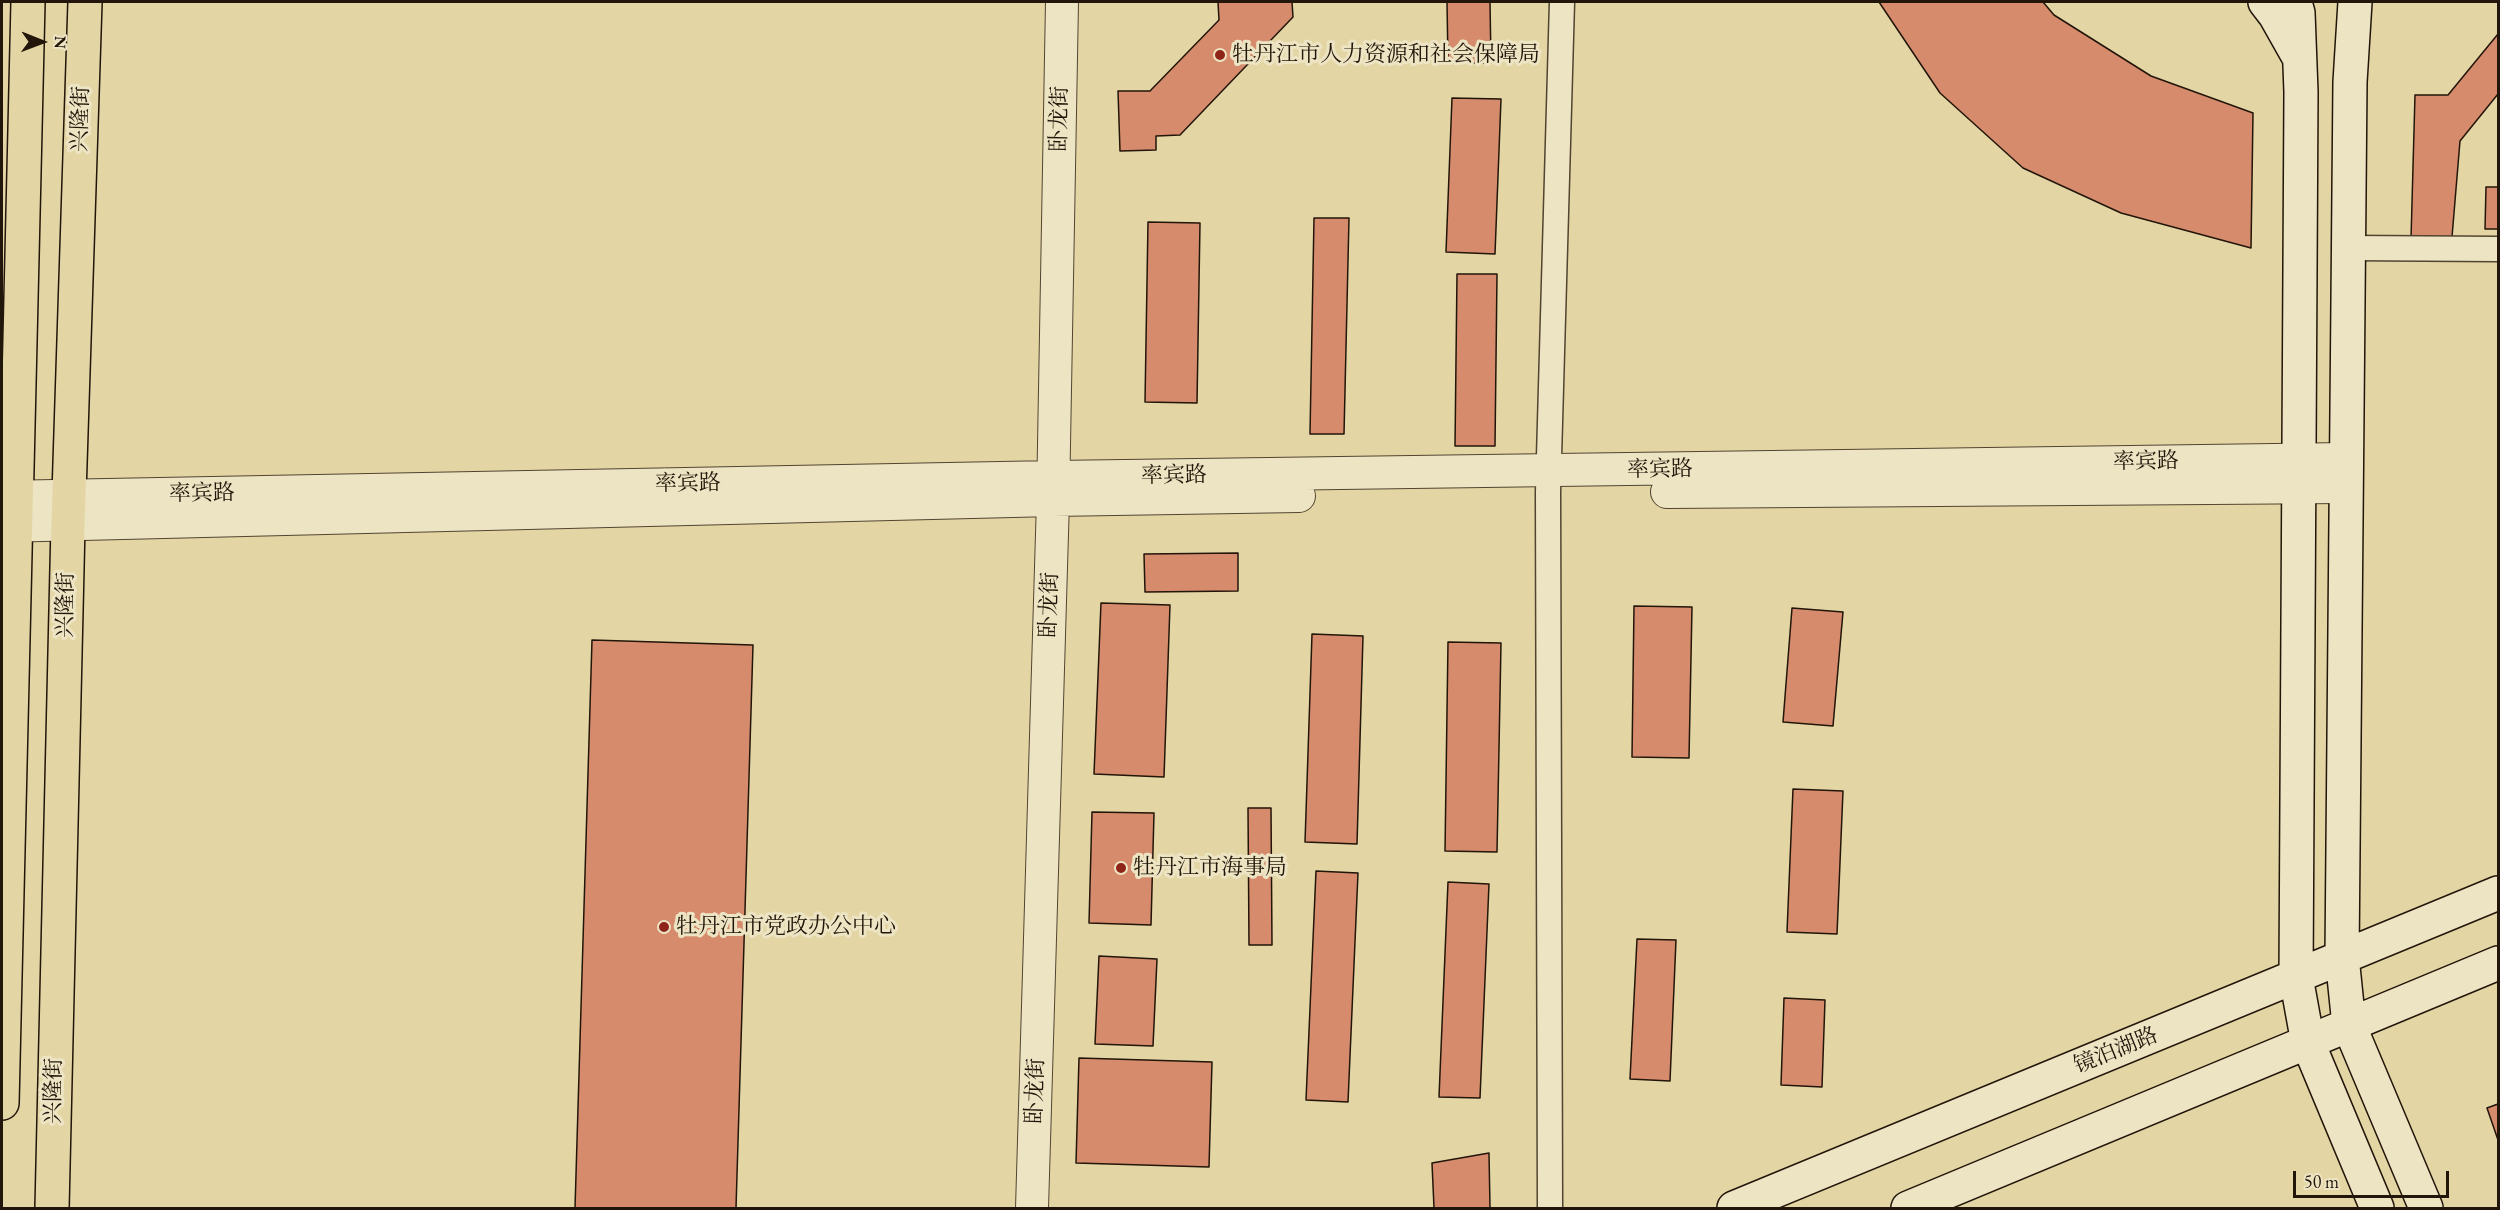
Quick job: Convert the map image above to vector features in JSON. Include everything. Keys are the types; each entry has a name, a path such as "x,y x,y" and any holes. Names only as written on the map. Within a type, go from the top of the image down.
{"highway":[{"path":"2,1103 8,512 28,2"},
{"name":"兴隆街","path":"52,1209 68,511 85,2"}],"main road":[{"path":"2265,2 2276,15 2300,60"},
{"path":"2295,2 2298,13 2300,60 2296,977 2308,1043 2378,1209"},
{"path":"2355,2 2350,82 2342,957 2349,1025 2426,1209"},
{"name":"镜泊湖路","path":"1734,1209 2499,893"},
{"path":"1908,1209 2499,963"}],"street":[{"name":"卧龙街","path":"1032,1209 1053,489 1062,2"},
{"path":"1550,1209 1548,482 1562,2"},
{"path":"2349,248 2499,249"},
{"name":"率宾路","path":"8,512 1053,489 2346,473"}],"building":[{"name":"牡丹江市人力资源和社会保障局","path":"1218,2 1292,2 1293,17 1180,135 1156,136 1156,150 1120,151 1118,91 1150,91 1219,20"},
{"path":"1447,2 1490,2 1491,63 1448,63"},
{"path":"1879,2 2043,2 2054,15 2151,76 2253,113 2251,248 2121,213 2023,168 1940,93"},
{"path":"2498,34 2498,94 2460,141 2452,237 2411,239 2415,95 2448,95"},
{"path":"1452,98 1501,99 1495,254 1446,252"},
{"path":"2486,187 2498,187 2498,229 2485,229"},
{"path":"1314,218 1349,218 1344,434 1310,434"},
{"path":"1148,222 1200,223 1197,403 1145,402"},
{"path":"1457,274 1497,274 1495,446 1455,446"},
{"path":"1238,553 1238,591 1145,592 1144,554"},
{"path":"1101,603 1170,605 1164,777 1094,774"},
{"path":"1634,606 1692,607 1689,758 1632,757"},
{"path":"1792,608 1843,612 1833,726 1783,722"},
{"path":"1312,634 1363,636 1357,844 1305,842"},
{"name":"牡丹江市党政办公中心","path":"592,640 753,645 736,1208 575,1208"},
{"path":"1448,642 1501,643 1497,852 1445,851"},
{"path":"1793,789 1843,791 1837,934 1787,932"},
{"path":"1248,808 1271,808 1272,945 1249,945"},
{"name":"牡丹江市海事局","path":"1092,812 1154,813 1151,925 1089,923"},
{"path":"1316,871 1358,873 1348,1102 1306,1100"},
{"path":"1448,882 1489,884 1480,1098 1439,1097"},
{"path":"1637,939 1676,940 1670,1081 1630,1079"},
{"path":"1099,956 1157,959 1153,1046 1095,1044"},
{"path":"1784,998 1825,1000 1822,1087 1781,1085"},
{"path":"1079,1058 1212,1062 1209,1167 1076,1163"},
{"path":"2498,1104 2498,1140 2487,1108"},
{"path":"1489,1153 1490,1208 1434,1208 1432,1163"}],"place":[{"name":"牡丹江市人力资源和社会保障局","path":"1220,55"},
{"name":"牡丹江市海事局","path":"1121,868"},
{"name":"牡丹江市党政办公中心","path":"664,927"}]}
